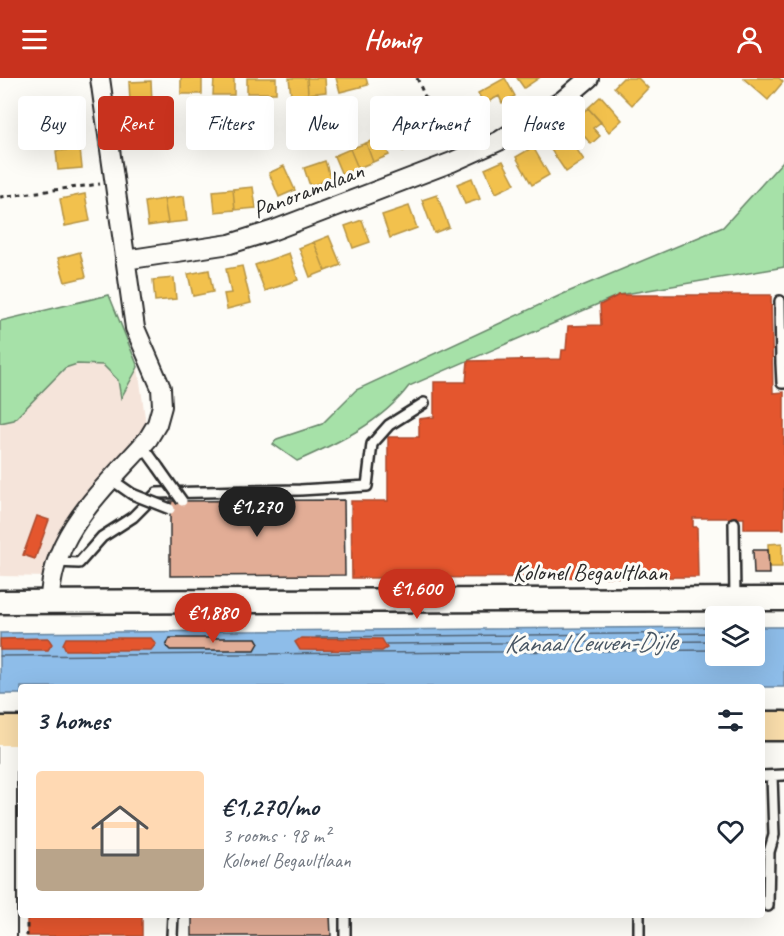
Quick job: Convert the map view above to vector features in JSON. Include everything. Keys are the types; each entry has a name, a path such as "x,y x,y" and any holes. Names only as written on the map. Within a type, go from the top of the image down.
{"main road":[{"path":"765,726 784,726"}],"street":[{"path":"50,602 50,577 60,548 78,519 142,445 157,424 162,406 161,388 135,328 100,78"},
{"name":"Panoramalaan","path":"125,260 230,244 274,230 452,162 499,141 563,100 589,78"},
{"name":"Kolonel Begaultlaan","path":"0,602 784,598"},
{"path":"7,936 9,731"}],"lane":[{"path":"780,301 782,383 784,383"},
{"path":"56,562 79,564 102,537 133,517 157,493 367,486 372,444 389,425 424,403"},
{"path":"142,445 182,501"},
{"path":"112,480 132,494 170,509"},
{"path":"734,523 735,599"},
{"path":"768,906 769,852 774,835 767,776 784,776"},
{"path":"172,918 172,936"},
{"path":"345,918 345,936"},
{"path":"639,918 639,936"}],"path":[{"path":"417,78 452,162"},
{"path":"0,197 114,182"},
{"path":"27,918 27,936"}],"shaded area":[{"path":"77,364 103,365 118,380 122,397 138,367 148,439 78,519 50,577 0,576 0,423 14,419 66,368"}],"green space":[{"path":"784,160 784,267 619,295 409,386 373,421 328,447 297,461 273,444 277,439 322,424 356,390 563,294 723,227"},
{"path":"109,295 138,367 121,398 118,380 103,365 77,364 65,368 14,420 0,423 0,321"}],"water":[{"name":"Kanaal Leuven-Dijle","path":"705,627 705,666 765,666 765,627 784,627 784,687 765,687 765,684 18,684 18,694 0,694 0,633"}],"building: Homes":[{"path":"181,78 202,78 202,94 181,94"},
{"path":"214,78 234,78 234,95 213,95"},
{"path":"247,78 276,78 276,93 247,93"},
{"path":"289,78 307,78 308,94 291,96"},
{"path":"307,78 325,78 326,92 308,94"},
{"path":"336,78 366,78 368,85 340,92"},
{"path":"505,78 515,96 502,96 502,103 499,96 490,101 490,96 480,96 478,93"},
{"path":"517,78 539,78 524,88"},
{"path":"623,78 638,78 648,88 632,105 614,87"},
{"path":"743,78 779,78 783,82 768,100"},
{"path":"151,81 152,96 130,96 129,82"},
{"path":"601,96 622,120 609,132 588,108"},
{"path":"588,108 601,122 593,128 600,136 591,144 585,137 585,111"},
{"path":"370,141 370,150 387,150 389,155 373,162 366,143"},
{"path":"366,143 373,162 358,168 350,150 358,150 358,146"},
{"path":"80,150 82,168 58,170 56,151"},
{"path":"350,150 358,168 342,175 334,156"},
{"path":"528,150 535,150 549,175 532,185 516,157"},
{"path":"551,150 577,150 584,160 566,172"},
{"path":"325,161 331,179 310,186 304,168"},
{"path":"503,161 515,184 496,193 485,169"},
{"path":"284,166 295,190 279,197 269,173"},
{"path":"472,178 480,199 465,204 457,184"},
{"path":"253,187 256,208 235,210 233,189"},
{"path":"233,189 235,210 215,212 213,191"},
{"path":"85,194 90,221 65,226 60,199"},
{"path":"437,195 449,227 434,233 422,200"},
{"path":"184,196 187,221 168,223 164,199"},
{"path":"164,199 168,223 148,226 145,202"},
{"path":"409,206 417,228 390,238 382,215"},
{"path":"362,220 370,242 353,248 345,226"},
{"path":"329,236 341,265 325,271 314,242"},
{"path":"314,242 325,271 310,277 299,248"},
{"path":"80,252 86,277 65,282 58,258"},
{"path":"289,253 298,280 265,291 255,265"},
{"path":"242,266 251,303 227,309 224,294 231,293 226,269"},
{"path":"209,270 213,292 193,296 188,274"},
{"path":"174,278 176,299 155,301 153,280"},
{"path":"782,543 782,567 769,567 768,544"}],"building: Shops":[{"path":"619,295 771,295 773,393 784,392 784,529 744,529 744,518 693,518 693,527 697,527 698,577 352,578 351,501 388,501 388,437 419,437 419,419 434,417 434,382 466,382 468,361 561,359 562,350 566,350 568,326 601,325 600,305"},
{"path":"37,516 49,520 35,559 23,555"},
{"path":"48,638 52,644 48,650 0,650 0,639"},
{"path":"66,638 151,638 156,644 151,650 66,650 63,644"},
{"path":"301,638 382,639 387,648 382,651 300,650 295,642"},
{"path":"27,918 142,918 142,936 27,936"}],"building: Other":[{"path":"344,500 345,575 170,576 170,501"},
{"path":"753,550 768,550 769,574 754,574"},
{"path":"170,638 256,638 259,643 255,650 170,650 166,646"},
{"path":"192,918 330,918 331,936 192,936"}]}
